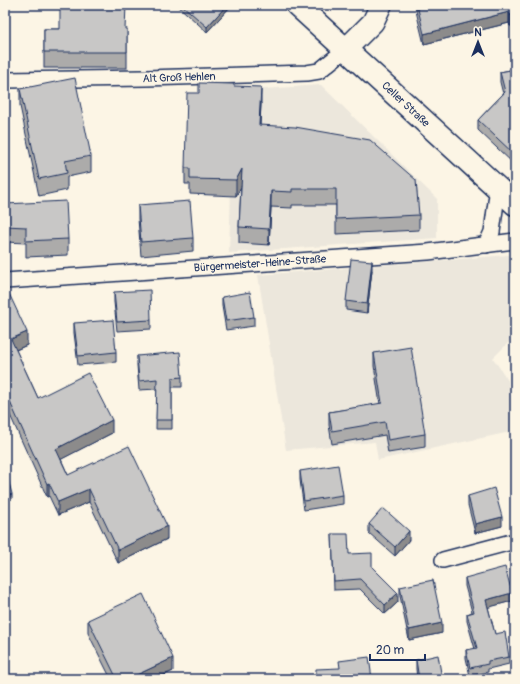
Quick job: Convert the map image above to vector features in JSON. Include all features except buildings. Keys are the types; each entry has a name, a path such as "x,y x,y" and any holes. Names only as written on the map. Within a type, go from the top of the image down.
{"main road":[{"name":"Celler Straße","path":"297,5 515,204"},
{"path":"346,49 373,22 381,5"}],"street":[{"name":"Alt Groß Hehlen","path":"5,80 146,78 307,73 319,71 346,49"},
{"path":"486,245 492,232 498,187"},
{"name":"Bürgermeister-Heine-Straße","path":"5,281 428,252 515,241"},
{"path":"443,560 515,541"}],"shaded area":[{"path":"321,85 437,199 437,238 229,253 234,91"},
{"path":"509,255 515,261 515,336 493,358 515,391 515,431 378,460 375,442 286,450 258,275"}]}
